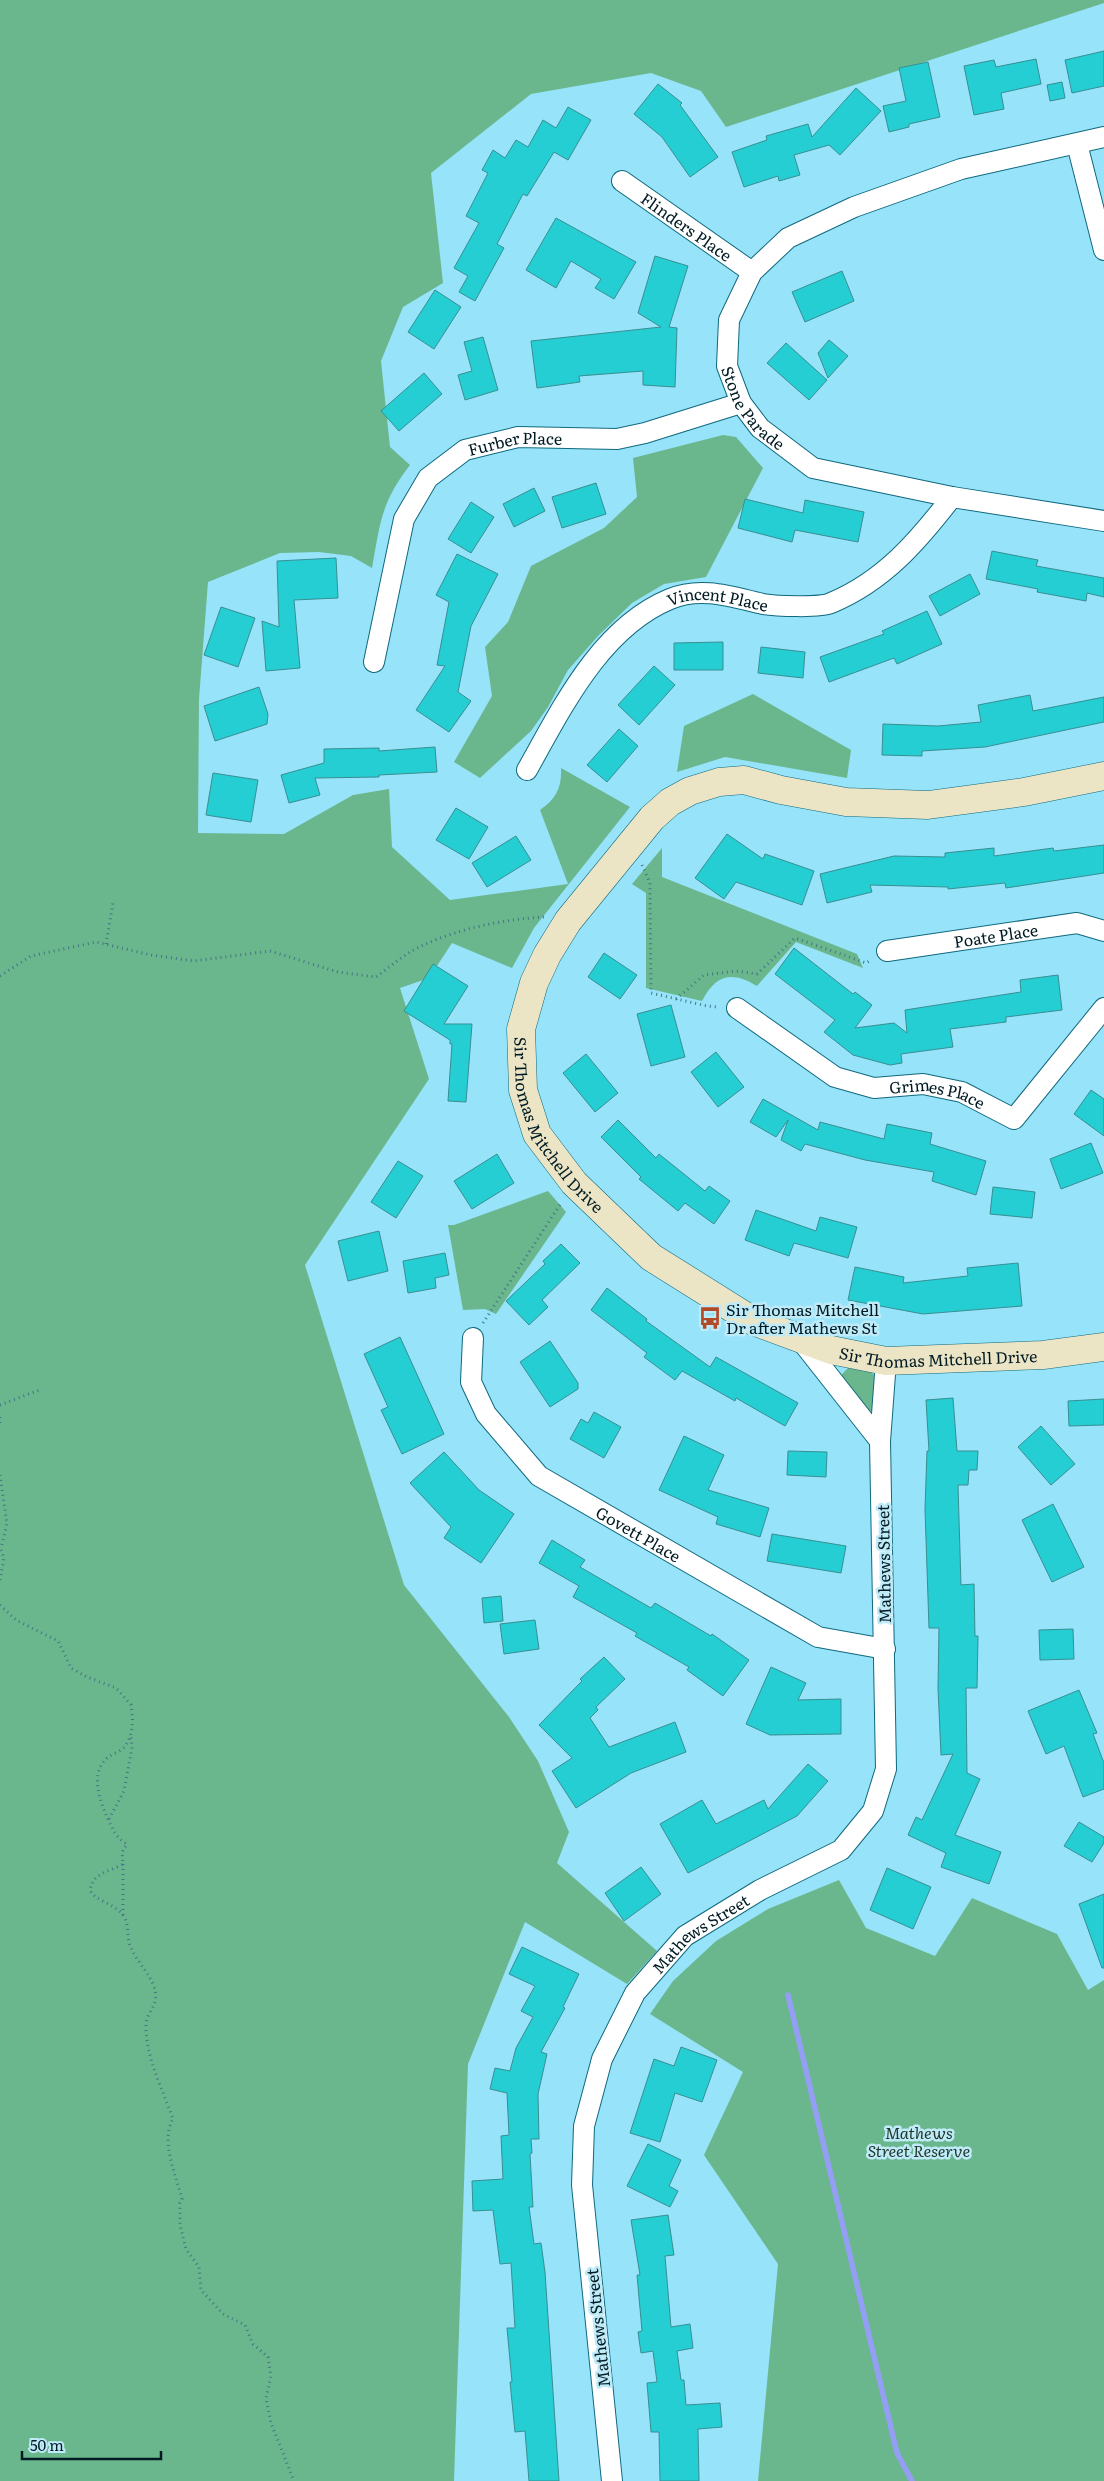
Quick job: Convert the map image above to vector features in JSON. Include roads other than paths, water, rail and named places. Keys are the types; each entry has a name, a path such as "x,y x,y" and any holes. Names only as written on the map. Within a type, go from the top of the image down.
{"street":[{"name":"Stone Parade","path":"1104,138 962,169 854,207 788,238 752,272 729,320 727,366 741,403 760,428 813,468 952,496 1104,521"},
{"path":"1077,144 1104,250"},
{"name":"Flinders Place","path":"622,181 752,272"},
{"name":"Furber Place","path":"374,662 404,519 428,478 465,450 518,437 616,439 645,433 741,403"},
{"name":"Vincent Place","path":"526,770 570,692 587,669 612,640 643,614 671,598 701,591 774,606 829,604 884,573 926,530 952,496"},
{"name":"Sir Thomas Mitchell Drive","path":"1104,776 1024,792 928,805 846,802 789,792 744,780 720,782 690,791 670,802 652,818 568,921 546,955 534,983 522,1029 523,1090 537,1134 574,1183 652,1257 753,1321 831,1350 886,1361 1044,1355 1104,1347"},
{"name":"Poate Place","path":"887,951 1077,923 1104,932"},
{"name":"Grimes Place","path":"737,1008 835,1077 874,1088 923,1084 962,1092 1014,1119 1104,1008"},
{"path":"798,1337 880,1441"},
{"name":"Govett Place","path":"473,1338 471,1382 486,1414 539,1476 818,1637 885,1649"},
{"name":"Mathews Street","path":"612,2481 582,2185 584,2126 602,2059 634,1993 685,1936 760,1890 841,1850 873,1811 886,1770 880,1441 886,1361"}],"waterway":[{"path":"788,1995 897,2453 912,2481"}],"place":[{"name":"Sir Thomas Mitchell Dr after Mathews St","path":"710,1318"}],"park label":[{"name":"Mathews Street Reserve","path":"919,2141"}]}
